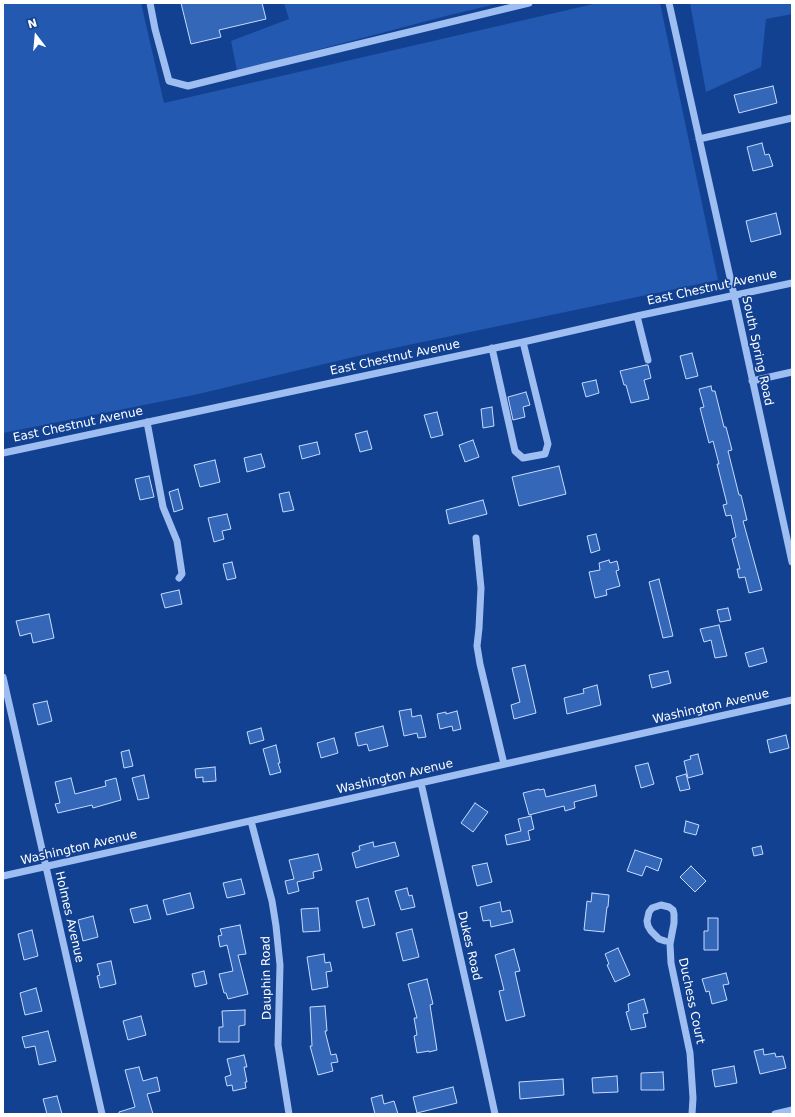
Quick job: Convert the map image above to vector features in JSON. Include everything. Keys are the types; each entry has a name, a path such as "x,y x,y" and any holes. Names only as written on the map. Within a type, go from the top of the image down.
{"street":[{"path":"150,3 155,30 169,80 188,86 529,3"},
{"name":"South Spring Road","path":"669,3 792,562"},
{"path":"699,139 792,118"},
{"name":"East Chestnut Avenue","path":"3,453 792,283"},
{"path":"637,316 648,360"},
{"path":"492,348 514,451 522,458 545,454 548,444 523,342"},
{"path":"752,381 792,372"},
{"path":"147,422 163,507 177,540 182,574 179,578"},
{"path":"476,538 480,588 477,646 504,764"},
{"name":"Holmes Avenue","path":"3,678 102,1114"},
{"name":"Washington Avenue","path":"3,876 792,700"},
{"name":"Dukes Road","path":"421,783 495,1114"},
{"name":"Dauphin Road","path":"252,820 272,901 276,926 280,965 278,1045 289,1114"},
{"name":"Duchess Court","path":"665,941 659,939 651,931 647,921 649,912 652,908 661,905 669,907 673,910 674,914 670,944 671,963 677,996 688,1037 693,1098 692,1114"},
{"path":"775,1114 792,1110"}],"shaded area":[{"path":"3,3 141,3 164,103 598,3 660,3 718,280 375,352 194,395 3,433"},
{"path":"284,3 500,3 237,71 231,41 289,19"},
{"path":"690,3 792,3 792,14 766,19 761,67 706,92"}],"building":[{"path":"181,3 262,3 266,19 219,30 221,37 191,44"},
{"path":"773,86 777,103 739,113 734,95"},
{"path":"762,143 765,155 769,154 773,166 753,171 747,147"},
{"path":"776,213 781,234 751,242 746,221"},
{"path":"692,353 698,376 686,379 680,356"},
{"path":"648,365 651,378 644,380 649,399 631,403 620,371"},
{"path":"596,380 599,393 586,397 582,383"},
{"path":"711,386 712,391 715,391 724,427 726,427 732,450 728,451 747,520 743,521 762,590 749,593 745,577 739,578 737,569 740,569 732,539 736,537 731,515 726,516 723,505 727,504 717,464 719,464 713,441 709,443 700,408 704,407 699,389"},
{"path":"526,392 530,405 523,407 525,417 513,420 508,397"},
{"path":"492,407 494,426 483,428 481,409"},
{"path":"437,412 443,435 431,438 424,415"},
{"path":"367,431 372,449 360,452 355,434"},
{"path":"473,440 479,457 465,462 459,445"},
{"path":"317,442 320,454 302,459 299,446"},
{"path":"261,454 265,467 247,472 244,458"},
{"path":"215,460 220,482 200,487 194,465"},
{"path":"559,466 566,494 519,506 512,477"},
{"path":"149,476 154,497 140,500 135,479"},
{"path":"178,489 183,509 174,512 169,492"},
{"path":"289,492 294,510 283,512 279,494"},
{"path":"483,500 487,514 449,524 446,510"},
{"path":"227,514 231,529 222,531 224,539 214,542 208,518"},
{"path":"596,534 600,550 591,553 587,536"},
{"path":"609,560 610,563 617,561 619,570 616,571 620,586 606,590 607,595 595,598 589,572 600,570 599,563"},
{"path":"232,562 236,578 227,580 223,564"},
{"path":"659,579 673,636 663,638 649,582"},
{"path":"179,590 182,604 165,608 161,594"},
{"path":"728,608 731,620 720,622 717,610"},
{"path":"49,614 54,638 33,643 31,633 20,636 16,621"},
{"path":"719,625 727,656 715,658 711,640 704,642 700,629"},
{"path":"763,648 767,662 749,667 745,653"},
{"path":"525,665 536,713 514,719 511,705 520,702 512,668"},
{"path":"668,671 671,683 652,688 649,675"},
{"path":"597,685 601,705 567,714 564,698 584,693 583,689"},
{"path":"47,701 52,721 38,725 33,704"},
{"path":"411,709 412,717 421,715 426,737 418,738 417,733 404,736 399,711"},
{"path":"457,711 461,729 453,731 452,726 440,729 437,714 446,712 446,714"},
{"path":"383,726 388,746 369,751 367,744 358,746 355,733"},
{"path":"261,728 264,740 250,744 247,732"},
{"path":"786,735 789,748 770,753 767,740"},
{"path":"334,738 338,753 321,758 317,743"},
{"path":"276,745 280,763 278,763 281,772 270,775 263,749"},
{"path":"129,750 133,766 124,768 121,752"},
{"path":"698,754 703,774 688,778 684,761 691,759 690,756"},
{"path":"648,763 654,784 641,788 635,766"},
{"path":"215,767 216,781 203,782 203,777 196,778 195,769"},
{"path":"686,774 690,789 680,791 676,777"},
{"path":"144,775 149,798 138,800 132,778"},
{"path":"71,778 75,794 106,786 105,781 116,778 121,800 93,808 92,805 58,813 55,804 60,803 55,782"},
{"path":"595,785 597,796 574,802 575,808 565,811 564,806 529,815 523,793 544,789 546,797"},
{"path":"475,803 488,812 473,832 461,823"},
{"path":"531,816 534,829 528,831 530,840 507,845 505,835 521,831 518,819"},
{"path":"686,821 699,825 696,835 684,832"},
{"path":"373,842 374,847 395,842 399,856 356,868 352,853 360,850 359,846"},
{"path":"761,846 763,854 754,856 752,848"},
{"path":"635,850 662,859 658,871 646,866 642,876 627,871"},
{"path":"318,854 322,870 313,872 314,878 297,882 299,891 288,894 285,881 294,879 289,860"},
{"path":"487,863 492,882 477,886 472,866"},
{"path":"691,866 706,881 695,892 680,877"},
{"path":"241,879 245,894 227,898 223,883"},
{"path":"407,888 409,896 412,895 415,907 401,910 395,891"},
{"path":"190,893 194,908 167,915 163,900"},
{"path":"592,893 609,895 604,932 584,930 587,901 591,902"},
{"path":"368,898 375,925 363,928 356,901"},
{"path":"500,902 502,912 510,910 513,922 491,927 490,920 483,921 480,907"},
{"path":"147,905 151,919 134,923 130,909"},
{"path":"318,908 320,931 303,932 301,909"},
{"path":"93,916 98,937 83,941 78,920"},
{"path":"708,918 718,918 718,950 704,950 704,931 708,931"},
{"path":"240,925 246,954 238,955 248,994 228,999 226,993 224,993 219,974 233,971 227,945 220,947 218,936 222,935 220,929"},
{"path":"412,929 419,957 403,961 396,933"},
{"path":"32,930 38,956 24,960 18,934"},
{"path":"618,948 630,975 615,982 607,965 609,964 605,954"},
{"path":"514,949 520,971 515,972 525,1016 506,1021 499,991 504,990 495,955"},
{"path":"324,954 325,963 330,962 332,971 326,972 328,987 312,990 307,957"},
{"path":"111,961 116,984 100,988 97,976 100,975 97,964"},
{"path":"204,971 207,984 195,987 192,974"},
{"path":"726,973 729,984 723,985 727,1000 712,1004 709,991 706,992 702,979"},
{"path":"427,979 433,1004 430,1005 437,1050 417,1053 414,1036 417,1035 414,1018 417,1018 408,984"},
{"path":"36,988 42,1011 25,1015 20,993"},
{"path":"644,999 648,1013 643,1014 646,1027 631,1030 626,1012 629,1011 628,1004"},
{"path":"325,1006 327,1031 325,1031 331,1055 336,1054 338,1062 331,1063 333,1071 318,1075 310,1046 312,1046 310,1007"},
{"path":"245,1010 245,1025 239,1026 239,1042 219,1042 219,1027 223,1027 222,1011"},
{"path":"141,1016 146,1035 128,1040 123,1021"},
{"path":"48,1031 56,1061 39,1065 35,1046 25,1048 22,1037"},
{"path":"763,1049 764,1055 775,1053 776,1057 783,1056 786,1068 760,1074 754,1051"},
{"path":"244,1055 247,1067 244,1067 247,1082 245,1082 246,1088 233,1091 232,1085 227,1086 225,1077 231,1075 227,1059"},
{"path":"734,1066 737,1083 715,1087 712,1070"},
{"path":"139,1067 143,1081 157,1077 160,1091 147,1094 153,1114 119,1114 119,1112 135,1107 125,1070"},
{"path":"663,1072 664,1090 641,1090 641,1073"},
{"path":"617,1076 618,1092 593,1093 592,1078"},
{"path":"563,1079 564,1095 520,1099 519,1082"},
{"path":"453,1087 457,1103 417,1113 413,1097"},
{"path":"382,1095 384,1104 394,1101 398,1114 375,1114 371,1098"},
{"path":"57,1096 62,1114 47,1114 43,1099"}]}
